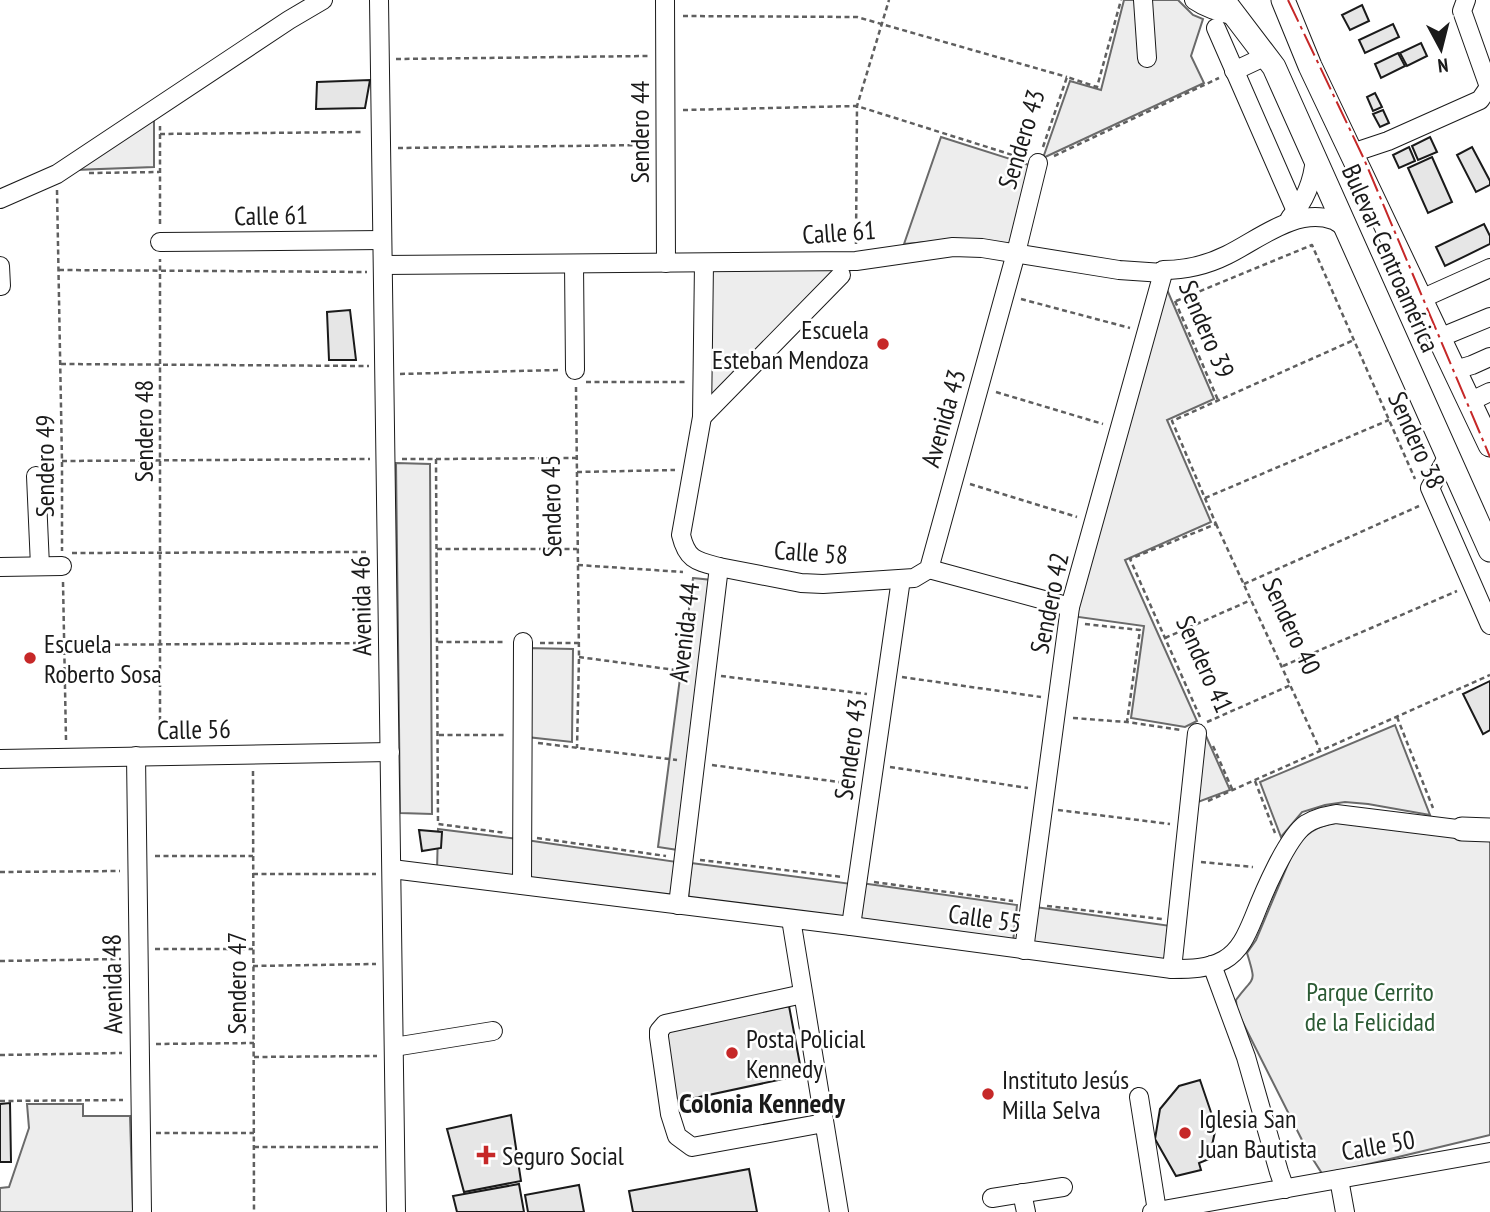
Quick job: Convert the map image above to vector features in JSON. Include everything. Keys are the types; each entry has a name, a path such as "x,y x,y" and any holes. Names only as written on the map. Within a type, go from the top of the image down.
{"main road":[{"name":"Bulevar Centroamérica","path":"1283,0 1310,66 1439,338 1455,370 1480,397 1490,445"},
{"name":"Bulevar Centroamérica","path":"1233,5 1262,33 1270,61 1490,550"},
{"path":"1451,828 1490,832"}],"street":[{"path":"0,199 57,174 323,0"},
{"name":"Avenida 46","path":"379,0 397,1212"},
{"path":"1143,0 1147,58"},
{"path":"1194,0 1221,13 1233,5"},
{"path":"1352,153 1388,142 1480,100 1489,88 1462,11 1466,0"},
{"name":"Sendero 44","path":"665,8 666,263"},
{"path":"1216,28 1296,211"},
{"path":"1234,71 1270,61"},
{"name":"Calle 61","path":"1283,225 1307,194 1315,157"},
{"name":"Sendero 43","path":"1016,253 1038,163"},
{"name":"Calle 61","path":"383,269 856,261 953,247 982,248 1119,270 1163,272 1204,264 1226,256 1299,219 1317,217 1334,220 1347,229"},
{"name":"Calle 61","path":"160,242 382,240"},
{"name":"Avenida 43","path":"929,569 1016,253"},
{"name":"Avenida 44","path":"678,905 718,571 696,561 685,550 681,536 702,417 704,263"},
{"path":"574,264 575,376"},
{"path":"0,266 1,286"},
{"path":"1421,299 1490,268"},
{"name":"Sendero 42","path":"1024,950 1069,614 1163,272"},
{"path":"702,417 841,275"},
{"path":"1439,338 1490,317"},
{"path":"1455,370 1490,357"},
{"path":"1448,456 1430,488 1490,625"},
{"path":"36,476 40,566"},
{"path":"0,567 40,566 62,559"},
{"path":"901,579 914,578 929,569 1069,614"},
{"name":"Calle 58","path":"718,571 823,584 901,579"},
{"name":"Sendero 43","path":"852,926 901,579"},
{"path":"522,885 523,642"},
{"name":"Sendero 41","path":"1172,969 1200,728"},
{"name":"Calle 56","path":"0,759 390,751"},
{"name":"Avenida 48","path":"136,756 142,1212"},
{"name":"Calle 55","path":"392,872 522,885 1192,970 1225,960 1237,950 1292,837 1308,822 1336,814 1451,828"},
{"path":"791,919 839,1212"},
{"path":"1212,965 1246,1057 1285,1188"},
{"path":"803,994 665,1024 659,1031 659,1037 670,1114 677,1136 692,1147 824,1123"},
{"path":"394,1051 493,1031"},
{"path":"1139,1097 1163,1211"},
{"name":"Calle 50","path":"1163,1211 1490,1152"},
{"path":"1339,1179 1345,1212"},
{"path":"992,1198 1063,1187"},
{"path":"1022,1193 1026,1212"}],"path":[{"path":"856,261 857,106 888,0"},
{"name":"Sendero 43","path":"1038,163 1067,77 1097,87 1121,0"},
{"path":"665,8 857,18 1067,77"},
{"path":"379,59 665,55"},
{"path":"666,110 857,106 1038,163 1234,71"},
{"name":"Sendero 48","path":"160,756 161,105"},
{"path":"160,134 666,145"},
{"path":"57,174 159,172"},
{"name":"Sendero 49","path":"57,174 66,758"},
{"name":"Sendero 38","path":"1176,301 1312,245 1415,479"},
{"path":"59,270 383,269"},
{"name":"Sendero 39","path":"1163,272 1219,400"},
{"path":"1005,294 1146,333"},
{"path":"1219,400 1354,340"},
{"path":"61,364 384,370 703,383"},
{"name":"Sendero 45","path":"575,376 579,657 577,748"},
{"path":"979,387 1120,429"},
{"name":"Sendero 40","path":"1219,400 1172,421 1216,524 1321,751"},
{"path":"1205,498 1389,420"},
{"path":"436,458 438,824 1030,904 1177,921"},
{"path":"62,461 576,458"},
{"path":"577,472 693,470"},
{"path":"953,479 1094,522"},
{"path":"1244,584 1426,503"},
{"name":"Sendero 41","path":"1200,728 1165,638 1130,559 1216,524"},
{"path":"437,549 578,549"},
{"path":"62,559 160,552 387,552"},
{"path":"578,565 718,571"},
{"path":"1282,667 1464,589"},
{"path":"1165,638 1251,600"},
{"path":"1069,614 1140,630 1127,722"},
{"path":"64,645 388,643"},
{"path":"579,657 884,696"},
{"path":"887,675 1127,722 1200,728 1290,685"},
{"path":"1043,808 1188,818 1233,791 1490,675"},
{"path":"1397,717 1451,828"},
{"path":"438,735 523,738 577,748 872,786"},
{"name":"Sendero 41","path":"1213,746 1233,791"},
{"name":"Sendero 47","path":"253,754 254,1212"},
{"path":"874,765 1046,790"},
{"path":"1255,781 1284,855"},
{"path":"0,872 253,856"},
{"path":"1183,861 1254,867"},
{"path":"253,874 392,872"},
{"path":"0,961 253,949"},
{"path":"253,966 393,964"},
{"path":"0,1055 254,1043"},
{"path":"254,1057 394,1051"},
{"path":"0,1101 140,1100"},
{"path":"141,1133 254,1133"},
{"path":"254,1147 396,1147"}],"green space":[{"path":"1124,0 1178,0 1193,15 1203,19 1191,56 1204,83 1043,158 1070,81 1101,90"},
{"path":"154,119 154,167 72,170"},
{"path":"941,137 1032,166 1012,244 950,240 904,244"},
{"path":"841,266 708,401 709,268"},
{"path":"1165,285 1214,399 1167,420 1211,522 1125,560 1197,721 1185,727 1131,718 1144,626 1064,615"},
{"path":"396,463 430,464 432,814 400,813"},
{"path":"693,578 712,580 678,850 658,847"},
{"path":"526,648 573,649 572,742 527,737"},
{"path":"1395,725 1430,815 1345,802 1302,812 1281,837 1260,782"},
{"path":"1202,727 1230,790 1190,805"},
{"name":"Parque Cerrito de la Felicidad","path":"1344,822 1490,841 1490,1135 1323,1175 1307,1150 1237,1011 1236,1000 1252,979 1247,953 1256,940 1296,845 1317,828"},
{"path":"438,829 518,839 518,881 437,871"},
{"path":"526,840 677,862 673,900 527,882"},
{"path":"691,863 852,884 848,919 688,901"},
{"path":"861,883 1017,905 1013,942 856,919"},
{"path":"1028,906 1171,926 1165,964 1023,945"},
{"path":"27,1104 83,1104 83,1116 130,1116 133,1212 0,1212 0,1188 9,1187 29,1128"}],"building":[{"path":"1362,5 1369,21 1350,30 1342,15"},
{"path":"1393,24 1399,37 1365,53 1359,40"},
{"path":"1421,43 1427,56 1407,66 1400,53"},
{"path":"1398,53 1405,66 1381,78 1375,64"},
{"path":"370,80 365,108 316,109 317,82"},
{"path":"1375,93 1382,107 1373,111 1367,97"},
{"path":"1383,110 1389,123 1380,127 1373,114"},
{"path":"1430,137 1437,152 1418,160 1412,146"},
{"path":"1409,147 1415,161 1399,168 1393,155"},
{"path":"1472,147 1490,181 1490,185 1476,192 1457,155"},
{"path":"1432,157 1452,202 1428,213 1408,168"},
{"path":"1484,224 1490,236 1490,244 1445,266 1436,247"},
{"path":"350,310 356,360 329,360 327,312"},
{"path":"1490,681 1490,730 1483,734 1463,694"},
{"path":"419,830 442,832 441,848 422,851"},
{"name":"Posta Policial Kennedy","path":"789,1006 802,1075 676,1102 662,1031"},
{"name":"Iglesia San Juan Bautista","path":"1200,1080 1216,1127 1209,1159 1199,1163 1201,1170 1176,1176 1155,1139 1160,1109 1179,1086"},
{"path":"10,1103 11,1162 0,1162 0,1104"},
{"name":"Seguro Social","path":"511,1115 521,1181 464,1192 447,1129"},
{"path":"749,1169 757,1212 633,1212 629,1191"},
{"path":"519,1184 524,1212 457,1212 453,1196"},
{"path":"579,1185 584,1212 528,1212 525,1195"}],"power":[{"path":"1288,0 1364,159 1490,457"}],"place":[{"name":"Escuela Esteban Mendoza","path":"883,344"},
{"name":"Escuela Roberto Sosa","path":"30,658"},
{"name":"Posta Policial Kennedy","path":"732,1053"},
{"name":"Instituto Jesús Milla Selva","path":"988,1094"},
{"name":"Iglesia San Juan Bautista","path":"1185,1133"},
{"name":"Seguro Social","path":"486,1155"}],"district":[{"name":"Colonia Kennedy","path":"762,1102"}]}
